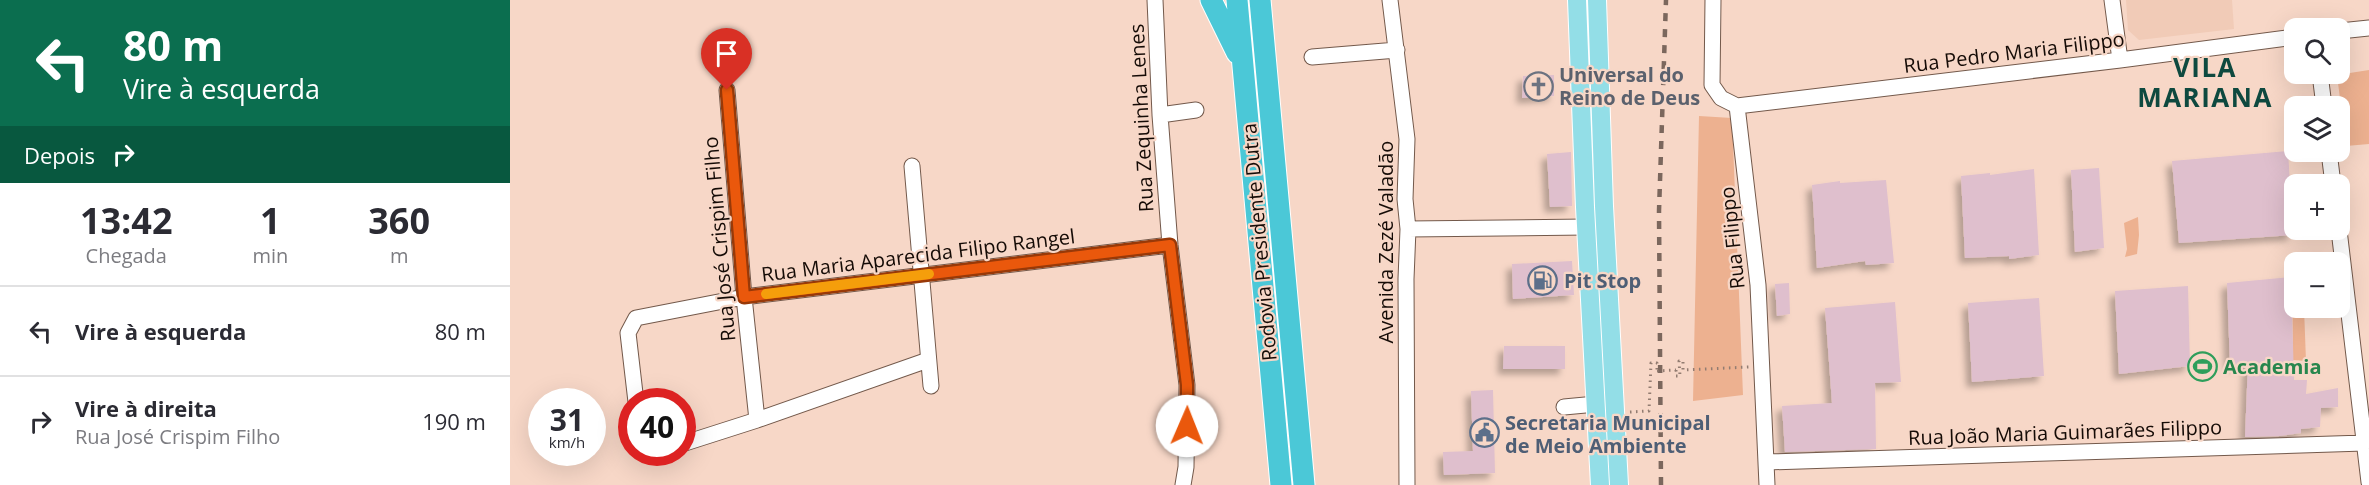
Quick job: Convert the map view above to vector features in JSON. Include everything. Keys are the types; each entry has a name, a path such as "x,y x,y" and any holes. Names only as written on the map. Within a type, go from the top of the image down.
{"highway":[{"path":"1211,0 1243,65"},
{"name":"Rodovia Presidente Dutra","path":"1237,0 1281,485"},
{"name":"Rodovia Presidente Dutra","path":"1260,0 1304,485"}],"main road":[{"path":"1577,0 1600,485"},
{"path":"1597,0 1604,206 1619,485"}],"street":[{"name":"Rua Zequinha Lenes","path":"1155,0 1160,115 1170,245 1187,385 1186,467 1183,485"},
{"name":"Avenida Zezé Valadão","path":"1390,0 1407,139 1405,199 1408,229 1406,279 1407,485"},
{"path":"1713,0 1712,85 1721,98 1737,106"},
{"path":"2112,0 2120,60"},
{"path":"2350,30 2369,28"},
{"name":"Rua Pedro Maria Filippo","path":"1737,106 2284,38"},
{"path":"1312,57 1397,50"},
{"name":"Rua José Crispim Filho","path":"727,90 744,297 757,420"},
{"name":"Rua Filippo","path":"1737,106 1758,285 1767,485"},
{"path":"1160,115 1196,110"},
{"path":"912,166 931,386"},
{"path":"1408,229 1587,227"},
{"path":"2340,240 2369,482"},
{"name":"Rua Maria Aparecida Filipo Rangel","path":"634,388 628,333 636,318 744,297 1170,245"},
{"path":"696,440 928,360"},
{"path":"1564,407 1596,404"},
{"name":"Rua João Maria Guimarães Filippo","path":"1767,462 2364,443"}],"path":[{"path":"1616,412 1650,411 1651,363 1657,363 1657,371 1676,370 1676,376 1680,376 1679,361 1683,361 1683,370 1762,366"}],"shaded area":[{"path":"1584,0 1589,0 1599,205 1593,205"},
{"path":"2126,0 2232,0 2234,29 2139,40 2128,30"},
{"path":"2369,70 2369,144 2350,146 2350,96 2340,96 2338,84 2350,84 2350,73"},
{"path":"1699,116 1732,118 1743,395 1693,401"},
{"path":"2138,217 2137,254 2125,257 2127,249 2124,223"},
{"path":"2292,318 2304,318 2306,361 2293,360"}],"building":[{"name":"Universal do Reino de Deus","path":"1554,75 1554,96 1522,98 1523,76"},
{"path":"2284,151 2284,162 2289,162 2289,174 2284,174 2284,236 2179,243 2172,161"},
{"path":"1571,152 1572,206 1550,207 1547,154"},
{"path":"2099,168 2104,248 2075,252 2071,170"},
{"path":"2034,169 2039,255 2009,259 2009,256 1965,258 1961,176"},
{"path":"1886,180 1894,263 1866,265 1865,261 1817,268 1812,185 1840,181 1840,183"},
{"name":"Pit Stop","path":"1572,261 1574,295 1513,299 1512,264"},
{"path":"2284,278 2284,318 2292,318 2294,380 2307,380 2306,394 2338,388 2338,407 2321,408 2320,427 2301,429 2301,433 2280,436 2245,437 2248,363 2230,366 2227,283"},
{"path":"1789,283 1790,314 1777,316 1775,284"},
{"path":"2188,286 2190,366 2119,374 2115,291"},
{"path":"2039,298 2044,376 1972,382 1968,303"},
{"path":"1895,302 1901,382 1875,383 1876,449 1785,452 1782,406 1832,403 1825,308"},
{"path":"1504,346 1565,346 1565,369 1503,369"},
{"path":"1493,390 1495,473 1444,475 1443,452 1473,451 1471,391"}],"railway":[{"path":"1661,485 1659,211 1666,0"}],"slow traffic":[{"path":"766,294 929,274"}],"place":[{"name":"Universal do Reino de Deus","path":"1538,86"},
{"name":"Pit Stop","path":"1543,280"},
{"name":"Academia","path":"2202,366"},
{"name":"Secretaria Municipal de Meio Ambiente","path":"1484,433"}],"district":[{"name":"VILA MARIANA","path":"2205,82"}],"route":[{"path":"727,90 744,297 1170,245 1187,385 1187,426"}]}
